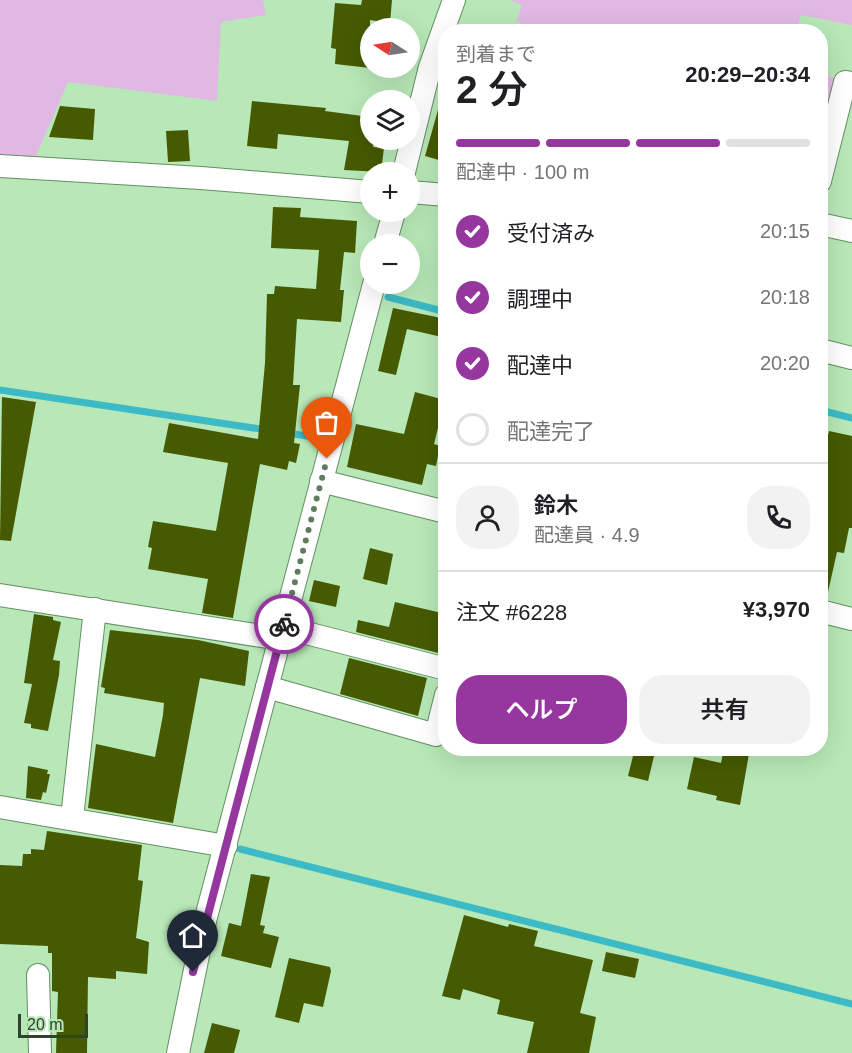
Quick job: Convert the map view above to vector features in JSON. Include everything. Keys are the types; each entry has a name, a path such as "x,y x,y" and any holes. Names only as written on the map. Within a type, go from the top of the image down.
{"street":[{"path":"445,24 453,0"},
{"path":"406,162 438,44"},
{"path":"828,149 845,81 852,83"},
{"path":"0,166 201,178 360,191"},
{"path":"420,193 438,194"},
{"path":"828,231 852,231"},
{"path":"178,1053 197,955 371,294"},
{"path":"828,352 852,358"},
{"path":"321,481 438,510"},
{"path":"0,595 282,633 438,667"},
{"path":"72,818 95,609"},
{"path":"828,613 852,620"},
{"path":"267,687 436,735 438,727"},
{"path":"0,807 226,846"},
{"path":"38,975 40,1053"}],"shaded area":[{"path":"0,0 263,0 266,15 221,22 217,101 68,82 35,158 0,156"},
{"path":"510,0 852,0 852,25 801,15 798,24 524,24 516,22 522,5"},
{"path":"828,76 839,79 828,115"}],"building":[{"path":"362,0 392,0 390,18 360,18 360,67 335,64 336,49 331,48 335,3 361,5"},
{"path":"252,101 326,108 325,111 360,116 360,150 384,150 382,162 360,162 360,171 344,170 349,141 278,134 277,149 247,146"},
{"path":"60,106 95,109 93,140 49,137"},
{"path":"438,110 438,160 425,156"},
{"path":"188,130 190,161 168,162 166,131"},
{"path":"273,207 301,208 300,217 357,221 355,253 344,252 340,290 344,290 341,322 297,319 293,385 300,385 294,443 300,444 296,463 289,461 287,470 260,464 233,618 202,613 208,579 148,569 152,548 148,547 153,521 216,531 228,463 163,452 169,423 258,439 265,363 267,294 274,294 275,286 316,289 319,250 271,248"},
{"path":"393,308 438,317 438,336 407,329 396,375 378,371"},
{"path":"415,392 438,398 438,428 434,444 438,445 438,456 436,466 427,464 422,485 347,467 356,424 404,434"},
{"path":"2,397 36,402 11,541 0,540"},
{"path":"829,431 852,436 852,528 849,528 844,553 837,552 828,592"},
{"path":"370,548 393,554 387,585 363,579"},
{"path":"314,580 340,586 336,607 309,601"},
{"path":"395,602 438,612 438,653 356,632 358,620 389,627"},
{"path":"34,614 53,617 53,620 61,622 53,660 60,661 59,675 48,731 31,728 31,724 24,723 32,684 24,683"},
{"path":"110,630 198,640 249,651 245,686 200,678 173,823 88,808 96,744 155,757 163,715 164,703 104,693 105,688 101,687"},
{"path":"349,658 427,678 418,716 340,694"},
{"path":"633,756 654,756 648,781 628,776"},
{"path":"722,756 749,756 740,805 716,800 717,796 687,789 694,757 721,763"},
{"path":"28,766 48,770 47,774 50,774 46,793 43,792 41,800 26,798"},
{"path":"47,831 142,845 138,880 143,881 136,938 149,942 147,974 116,971 116,979 88,977 87,1053 56,1053 58,992 52,991 52,953 48,953 48,946 0,944 0,865 22,866 23,854 31,854 31,849 44,850"},
{"path":"251,874 270,877 260,925 265,926 263,933 279,937 271,968 221,956 229,923 241,926"},
{"path":"464,915 508,927 509,924 538,931 534,946 593,960 580,1013 596,1017 589,1053 527,1053 534,1022 497,1014 500,1000 463,989 460,1000 442,996"},
{"path":"606,952 639,959 635,978 602,971"},
{"path":"289,958 330,967 331,971 323,1007 304,1003 299,1023 275,1017"},
{"path":"212,1023 240,1030 234,1053 204,1053"}],"waterway":[{"path":"388,297 438,310"},
{"path":"0,390 267,430"},
{"path":"828,412 852,418"},
{"path":"287,433 320,438"},
{"path":"240,849 852,1004"}],"way so far":[{"path":"284,624 327,459"}],"route":[{"path":"193,972 284,624"}]}
